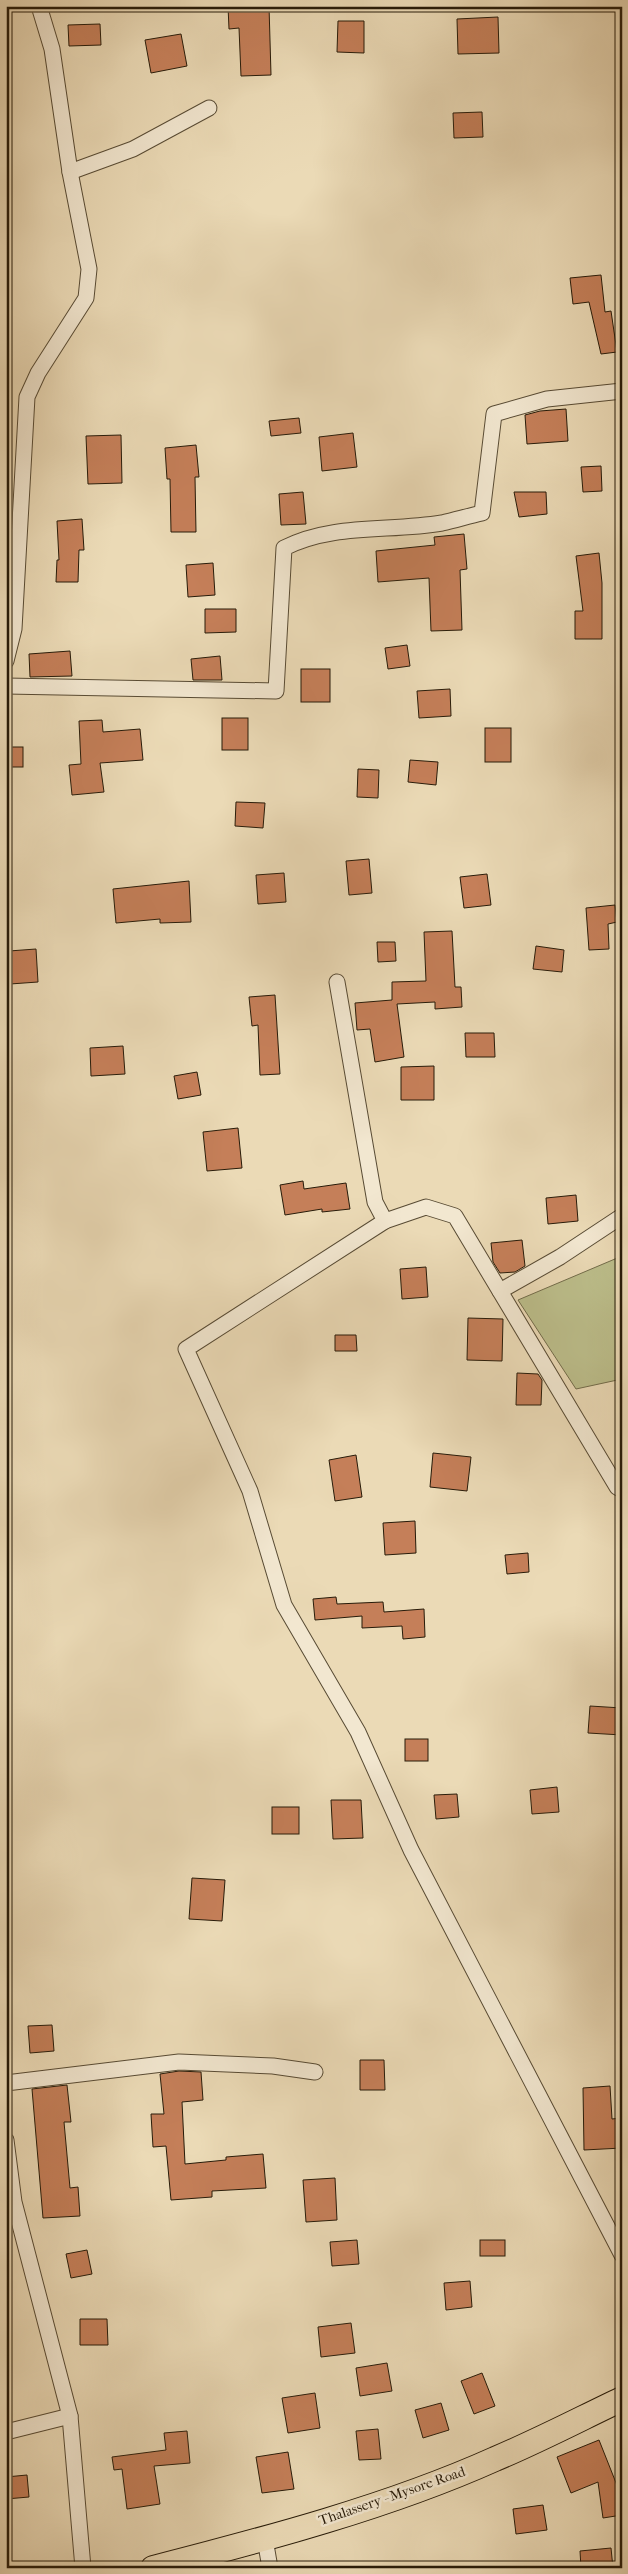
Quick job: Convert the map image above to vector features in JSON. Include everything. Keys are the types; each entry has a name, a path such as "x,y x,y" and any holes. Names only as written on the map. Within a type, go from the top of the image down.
{"main road":[{"name":"Thalassery - Mysore Road","path":"153,2568 265,2540 414,2490 494,2460 622,2399"}],"street":[{"path":"6,661 14,629 27,397 38,372 86,298 89,269 70,172 52,49 39,6"},
{"path":"70,172 133,149 209,108"},
{"path":"6,686 276,690 284,548 302,540 353,530 441,523 482,512 494,414 547,399 622,390"},
{"path":"338,982 375,1202 385,1220"},
{"path":"622,1490 617,1487 455,1216 426,1207 385,1220 186,1349 250,1492 284,1605 358,1732 411,1850 622,2255"},
{"path":"500,1291 560,1257 622,1216"},
{"path":"6,2083 179,2062 273,2066 315,2072"},
{"path":"6,2140 14,2202 70,2416 83,2568"},
{"path":"6,2432 70,2416"},
{"path":"265,2540 270,2568"}],"green space":[{"path":"622,1256 622,1379 576,1389 518,1300"}],"building":[{"path":"228,6 269,6 271,75 241,76 239,28 229,29"},
{"path":"498,17 499,53 458,54 457,19"},
{"path":"338,21 364,21 364,53 337,52"},
{"path":"100,24 101,45 69,46 68,25"},
{"path":"181,34 187,66 151,73 145,40"},
{"path":"482,112 483,137 454,138 453,113"},
{"path":"601,275 605,312 611,311 617,352 601,354 589,302 573,304 570,278"},
{"path":"566,409 568,441 527,444 525,415 540,411"},
{"path":"299,418 301,433 271,436 269,421"},
{"path":"353,433 357,467 322,471 319,437"},
{"path":"121,435 122,483 88,484 86,436"},
{"path":"196,445 199,477 195,477 196,532 171,532 170,479 167,479 165,448"},
{"path":"601,466 602,491 583,492 581,467"},
{"path":"303,492 306,524 281,525 279,494"},
{"path":"514,492 546,492 547,514 519,517"},
{"path":"82,519 84,550 79,550 78,582 56,582 57,560 59,560 57,521"},
{"path":"464,534 467,569 460,570 462,630 431,631 429,578 378,582 376,551 435,545 434,537"},
{"path":"599,553 602,583 602,639 575,639 575,611 583,611 576,556"},
{"path":"213,563 215,595 188,597 186,565"},
{"path":"205,609 236,609 236,632 205,633"},
{"path":"407,645 410,666 388,669 385,648"},
{"path":"70,651 72,676 30,677 29,654"},
{"path":"220,656 222,680 193,680 191,659"},
{"path":"301,669 330,669 330,702 301,702"},
{"path":"450,689 451,716 419,718 417,691"},
{"path":"222,718 248,718 248,750 222,750"},
{"path":"102,720 103,732 140,729 143,760 100,763 104,792 72,795 69,765 81,764 79,721"},
{"path":"485,728 511,728 511,762 485,762"},
{"path":"6,747 23,747 23,767 6,767"},
{"path":"410,760 438,762 436,785 408,782"},
{"path":"358,769 379,770 378,798 357,797"},
{"path":"236,802 265,803 263,828 235,826"},
{"path":"369,859 372,893 349,895 346,861"},
{"path":"284,873 286,902 258,904 256,875"},
{"path":"487,874 491,905 464,908 460,877"},
{"path":"189,881 191,922 160,923 160,919 116,923 113,889"},
{"path":"615,905 617,922 608,924 609,949 589,950 586,908"},
{"path":"452,931 455,987 461,987 462,1007 435,1009 435,1002 397,1004 404,1057 375,1062 370,1029 357,1030 355,1003 392,1000 392,982 426,981 424,932"},
{"path":"377,942 395,942 396,961 378,962"},
{"path":"536,946 564,950 562,972 533,969"},
{"path":"36,949 38,982 10,984 9,951"},
{"path":"275,995 280,1074 260,1075 258,1025 252,1026 249,997"},
{"path":"465,1033 494,1033 495,1057 466,1057"},
{"path":"123,1046 125,1074 91,1076 90,1048"},
{"path":"434,1066 434,1100 401,1100 401,1067"},
{"path":"197,1072 201,1095 178,1099 174,1076"},
{"path":"238,1128 242,1168 207,1171 203,1132"},
{"path":"303,1181 304,1189 346,1183 350,1209 322,1212 322,1209 285,1215 280,1185"},
{"path":"576,1195 578,1221 548,1224 546,1198"},
{"path":"522,1240 525,1266 515,1272 500,1273 493,1262 491,1243"},
{"path":"426,1267 428,1297 402,1299 400,1269"},
{"path":"468,1318 503,1319 502,1361 467,1360"},
{"path":"335,1335 356,1335 357,1351 335,1351"},
{"path":"517,1373 538,1374 542,1380 541,1405 516,1405"},
{"path":"433,1453 471,1457 467,1491 430,1487"},
{"path":"356,1455 362,1497 335,1501 329,1460"},
{"path":"415,1521 416,1553 385,1555 383,1523"},
{"path":"528,1553 529,1572 507,1574 505,1555"},
{"path":"336,1597 337,1604 383,1602 384,1612 424,1609 425,1637 403,1639 402,1626 362,1628 362,1616 315,1620 313,1599"},
{"path":"590,1706 622,1708 622,1735 588,1733"},
{"path":"405,1739 428,1739 428,1761 405,1761"},
{"path":"557,1787 559,1812 532,1814 530,1790"},
{"path":"457,1794 459,1817 436,1819 434,1795"},
{"path":"331,1800 361,1800 363,1838 333,1839"},
{"path":"272,1807 299,1807 299,1834 272,1834"},
{"path":"192,1878 225,1880 222,1921 189,1919"},
{"path":"52,2025 54,2051 30,2053 28,2026"},
{"path":"360,2060 384,2060 385,2090 360,2090"},
{"path":"179,2071 201,2072 203,2100 182,2102 185,2164 226,2160 226,2157 263,2154 266,2188 212,2191 212,2197 171,2200 166,2146 153,2147 151,2114 164,2114 160,2074"},
{"path":"67,2085 71,2122 64,2122 70,2188 78,2187 80,2216 43,2218 32,2089"},
{"path":"610,2086 612,2119 621,2118 622,2148 584,2150 583,2088"},
{"path":"335,2178 337,2220 306,2222 303,2180"},
{"path":"357,2240 359,2264 332,2266 330,2242"},
{"path":"480,2240 505,2240 505,2256 480,2256"},
{"path":"87,2250 92,2274 71,2278 66,2254"},
{"path":"470,2281 472,2307 446,2310 444,2283"},
{"path":"80,2319 107,2319 108,2345 80,2345"},
{"path":"351,2323 355,2353 321,2357 318,2327"},
{"path":"387,2363 392,2391 360,2396 356,2368"},
{"path":"482,2373 495,2406 474,2414 461,2381"},
{"path":"315,2393 320,2428 288,2433 282,2398"},
{"path":"441,2403 449,2430 423,2438 415,2410"},
{"path":"378,2429 381,2459 359,2460 356,2431"},
{"path":"187,2431 190,2463 154,2466 160,2504 127,2509 122,2469 114,2470 112,2457 166,2450 164,2433"},
{"path":"599,2440 622,2498 622,2515 603,2518 598,2482 571,2493 557,2457"},
{"path":"288,2452 294,2489 262,2493 256,2457"},
{"path":"27,2475 29,2497 6,2499 6,2477"},
{"path":"543,2505 547,2530 516,2534 513,2509"},
{"path":"611,2548 613,2568 581,2568 580,2551"}]}
